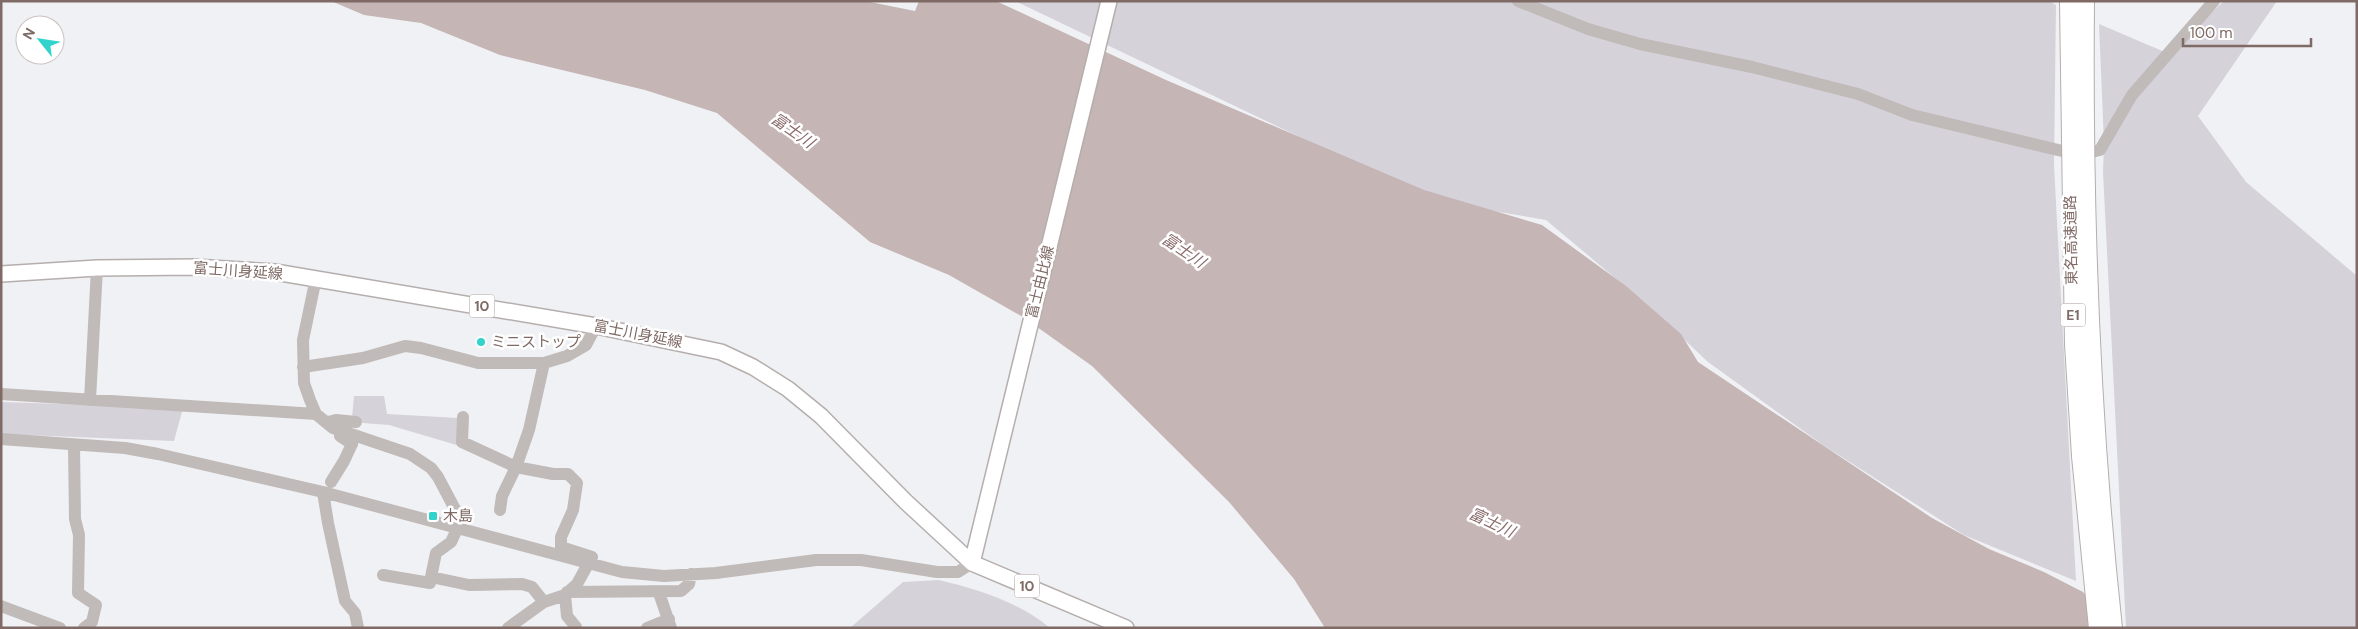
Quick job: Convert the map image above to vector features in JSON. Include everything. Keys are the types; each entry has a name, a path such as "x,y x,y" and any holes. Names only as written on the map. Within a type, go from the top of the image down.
{"highway":[{"name":"東名高速道路","path":"2069,1 2074,344 2080,456 2098,628"},
{"name":"東名高速道路","path":"2085,1 2084,116 2090,370 2100,515 2113,628"}],"main road":[{"name":"富士由比線","path":"972,563 1109,1"},
{"name":"富士川身延線","path":"1,274 97,268 240,268 316,278 596,326 721,352 753,367 788,389 821,416 906,502 972,563 1126,628"}],"street":[{"path":"1518,1 1588,29 1640,44 1761,69 1858,94 1921,118 2079,155 2100,150 2132,95 2214,1"},
{"path":"90,400 97,268"},
{"path":"316,278 302,340 304,384 316,414 331,425 342,438 352,444 344,461 327,487 328,523 345,601 355,613 358,628"},
{"path":"303,367 363,358 405,346 421,348 478,363 544,363 567,356 586,345 596,326"},
{"path":"500,510 502,496 516,467 530,430 544,363"},
{"path":"1,394 316,414"},
{"path":"463,417 462,442 516,467 573,476 577,483 573,510 561,537 561,547 592,557 577,584 566,594"},
{"path":"331,425 336,420 356,422"},
{"path":"331,425 410,454 431,468 457,513 458,527 451,542 436,554 431,577 469,585 522,584 532,587 544,602"},
{"path":"1,439 125,448 327,487 458,527 622,572 664,576 816,560 861,560 937,572 958,572 972,563"},
{"path":"74,444 75,519 79,535 78,593 96,605 92,622 84,628"},
{"path":"508,628 544,602 566,594 681,591 689,584 691,574"},
{"path":"383,575 430,582"},
{"path":"647,628 670,623 659,593"},
{"path":"566,594 567,616 576,627"},
{"path":"1,606 60,628"}],"shaded area":[{"path":"1015,1 2049,1 2056,5 2054,165 2076,581 1964,535 1823,445 1708,362 1652,309 1546,220 1434,201"},
{"path":"2224,1 2277,1 2198,116 2246,182 2357,276 2357,628 2126,628 2103,172 2104,143 2099,24 2167,53"},
{"path":"354,396 384,396 387,414 458,418 460,446 389,425 363,423 352,418"},
{"path":"1,402 183,408 174,441 1,434"},
{"path":"939,580 968,588 1011,604 1050,628 850,628 903,582"}],"water":[{"name":"富士川","path":"331,1 865,1 915,11 919,1 996,1 1166,80 1424,190 1542,225 1626,286 1681,334 1698,362 1932,518 1989,549 2044,572 2083,592 2114,628 1325,628 1294,579 1229,502 1092,366 1023,317 949,275 870,242 717,113 645,90 500,55 421,23 364,15"}],"place":[{"name":"ミニストップ","path":"481,342"},
{"name":"木島","path":"433,516"}]}
